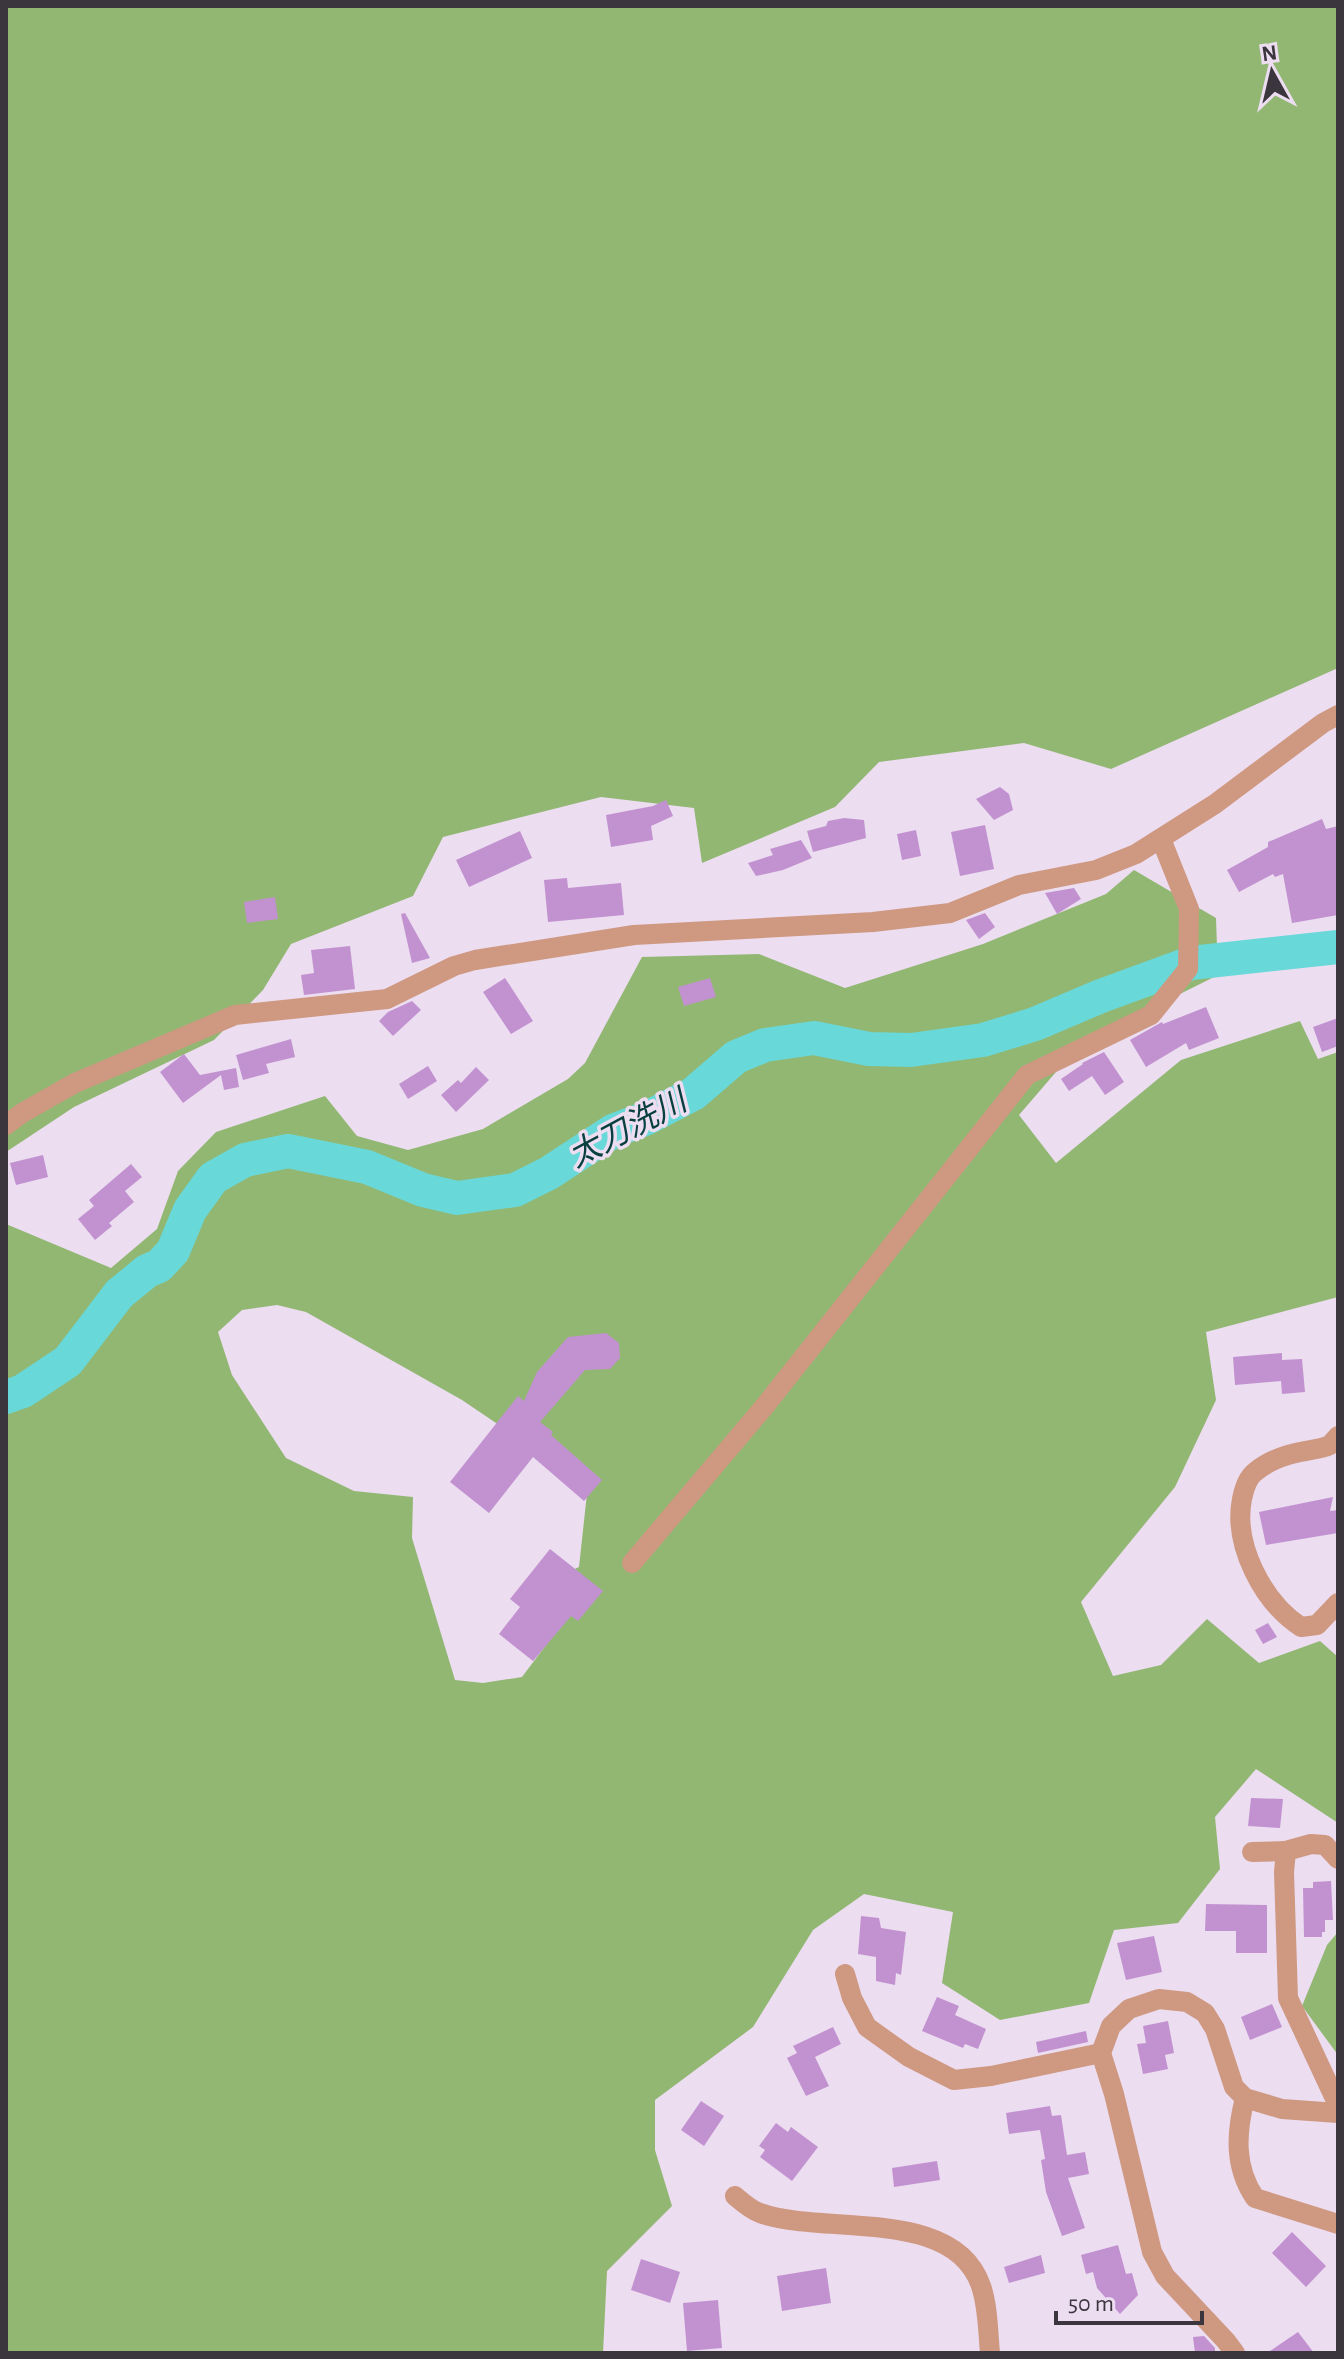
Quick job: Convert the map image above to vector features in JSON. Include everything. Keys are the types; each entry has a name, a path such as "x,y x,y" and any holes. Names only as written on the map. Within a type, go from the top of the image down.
{"street":[{"path":"6,1125 75,1083 235,1015 387,999 454,966 475,960 634,935 873,922 950,913 1019,885 1096,870 1136,854 1161,839 1338,715"},
{"path":"632,1563 764,1407 1027,1075 1151,1015 1188,969 1189,909 1161,839"},
{"path":"1338,1436 1331,1444 1274,1460 1253,1473 1245,1485 1241,1530 1250,1562 1269,1597 1284,1616 1301,1627 1317,1625 1338,1603"},
{"path":"1252,1852 1325,1845 1338,1859"},
{"path":"1286,1851 1288,1998 1338,2105"},
{"path":"845,1974 852,1998 867,2027 909,2057 954,2080 991,2076 1101,2053"},
{"path":"1235,2353 1165,2276 1152,2252 1114,2094 1101,2053 1111,2026 1129,2009 1159,1999 1187,2002 1205,2013 1215,2029 1234,2087 1245,2098 1282,2109 1338,2113"},
{"path":"1245,2098 1237,2136 1240,2164 1255,2198 1338,2224"},
{"path":"735,2196 758,2213 801,2221 916,2233 948,2246 972,2266 982,2288 990,2353"}],"green space":[{"path":"6,6 1338,6 1338,668 1111,769 1024,743 879,762 835,807 702,863 694,808 601,797 443,837 413,896 291,944 263,990 214,1040 74,1107 6,1152"},
{"path":"1134,870 1216,918 1218,975 1114,1027 1062,1065 1019,1115 1056,1163 1181,1060 1300,1021 1318,1059 1338,1052 1338,1297 1206,1332 1216,1400 1175,1487 1081,1602 1113,1676 1161,1665 1207,1619 1259,1663 1320,1641 1338,1657 1338,1823 1256,1769 1215,1817 1220,1869 1178,1923 1114,1930 1089,2003 1000,2020 942,1983 953,1912 864,1894 813,1930 753,2027 655,2100 655,2150 672,2206 607,2271 603,2353 6,2353 6,1224 111,1268 157,1229 178,1171 216,1132 325,1096 357,1136 408,1150 483,1129 568,1079 585,1063 642,957 759,954 845,988 983,944 1106,894","holes":["277,1305 306,1312 462,1400 515,1436 589,1475 579,1567 546,1582 552,1637 522,1677 483,1683 455,1680 412,1538 413,1497 354,1491 286,1458 232,1375 218,1332 242,1310"]},
{"path":"1338,1932 1338,2055 1302,2006 1327,1945"}],"building":[{"path":"1000,787 1009,794 1013,810 994,820 976,799"},
{"path":"666,800 673,816 651,826 653,840 611,847 606,815 653,806"},
{"path":"844,818 864,820 866,838 813,852 807,831 826,826 828,821"},
{"path":"1322,819 1326,829 1338,826 1338,915 1292,923 1283,874 1275,877 1273,874 1239,892 1227,870 1268,847 1268,842"},
{"path":"985,825 994,869 960,876 951,832"},
{"path":"916,830 921,856 902,860 897,834"},
{"path":"520,831 532,858 469,887 456,860"},
{"path":"801,840 812,858 783,870 756,876 748,863 773,855 770,849"},
{"path":"567,878 568,888 621,883 624,915 548,922 544,880"},
{"path":"1074,888 1081,899 1057,914 1045,893"},
{"path":"275,897 278,919 247,923 244,902"},
{"path":"405,913 430,958 412,963 401,914"},
{"path":"985,913 995,927 979,939 966,920"},
{"path":"350,946 355,989 304,995 301,975 314,973 311,950"},
{"path":"505,978 533,1021 511,1034 483,992"},
{"path":"710,978 716,997 684,1006 678,987"},
{"path":"412,1001 421,1010 393,1036 379,1021 388,1012"},
{"path":"1206,1007 1219,1038 1189,1050 1186,1043 1146,1067 1130,1040 1162,1022"},
{"path":"1338,1018 1338,1046 1322,1052 1313,1027"},
{"path":"291,1039 295,1057 266,1064 269,1073 243,1080 236,1055"},
{"path":"1104,1052 1124,1082 1105,1095 1092,1076 1069,1091 1061,1079"},
{"path":"184,1054 200,1075 236,1068 239,1087 224,1090 221,1075 183,1103 160,1072"},
{"path":"428,1066 437,1081 408,1099 399,1084"},
{"path":"476,1067 489,1080 456,1112 441,1095 458,1080 461,1083"},
{"path":"43,1155 48,1177 16,1185 10,1163"},
{"path":"131,1164 142,1177 125,1191 134,1202 109,1223 112,1226 95,1240 78,1219 94,1206 89,1200"},
{"path":"606,1333 619,1343 620,1358 610,1369 585,1370 540,1422 602,1480 584,1501 533,1457 489,1513 450,1482 518,1396 524,1401 537,1372 568,1337"},
{"path":"1282,1353 1282,1360 1302,1359 1305,1392 1282,1394 1281,1381 1235,1385 1233,1357"},
{"path":"1333,1497 1330,1511 1338,1510 1338,1533 1266,1545 1259,1512"},
{"path":"550,1549 603,1591 578,1621 571,1616 533,1661 499,1634 520,1607 510,1599"},
{"path":"1268,1623 1277,1637 1263,1644 1255,1630"},
{"path":"1251,1798 1283,1799 1280,1828 1248,1826"},
{"path":"1331,1881 1333,1920 1325,1920 1322,1937 1304,1937 1303,1888 1313,1888 1313,1882"},
{"path":"1206,1904 1267,1905 1267,1953 1236,1953 1236,1931 1205,1931"},
{"path":"861,1916 879,1918 881,1928 906,1932 901,1975 896,1973 895,1985 876,1981 876,1957 858,1954"},
{"path":"1154,1936 1162,1972 1126,1980 1117,1943"},
{"path":"937,1997 959,2006 955,2015 986,2029 978,2049 965,2044 963,2048 922,2031"},
{"path":"1272,2004 1282,2027 1250,2040 1241,2017"},
{"path":"1168,2021 1174,2053 1165,2055 1168,2069 1143,2074 1137,2044 1146,2043 1143,2026"},
{"path":"833,2027 841,2044 815,2057 829,2086 806,2096 787,2058 797,2053 793,2046"},
{"path":"1086,2031 1088,2042 1038,2053 1036,2042"},
{"path":"701,2101 724,2116 704,2146 681,2130"},
{"path":"1050,2106 1052,2116 1061,2115 1067,2155 1085,2152 1089,2174 1068,2178 1085,2228 1062,2236 1046,2192 1040,2130 1009,2134 1006,2113"},
{"path":"776,2123 788,2132 791,2127 818,2147 792,2181 760,2157 765,2150 759,2146"},
{"path":"937,2161 940,2180 894,2187 892,2168"},
{"path":"1292,2232 1326,2266 1306,2287 1272,2253"},
{"path":"1118,2245 1126,2274 1132,2273 1138,2295 1120,2314 1097,2288 1093,2272 1086,2274 1081,2255"},
{"path":"1041,2255 1045,2273 1009,2283 1004,2267"},
{"path":"641,2259 680,2272 670,2303 631,2290"},
{"path":"826,2268 831,2303 782,2311 777,2276"},
{"path":"718,2300 722,2348 687,2351 683,2303"},
{"path":"1298,2332 1314,2353 1267,2353"},
{"path":"1204,2336 1215,2348 1215,2353 1195,2353 1193,2337"}],"waterway":[{"name":"太刀洗川","path":"6,1397 23,1391 68,1361 119,1294 147,1271 159,1266 173,1251 190,1210 213,1178 245,1160 288,1151 367,1167 423,1190 457,1198 515,1190 549,1173 613,1131 647,1118 693,1094 736,1057 765,1045 814,1038 869,1049 911,1050 983,1040 1035,1024 1191,963 1338,947"}]}
